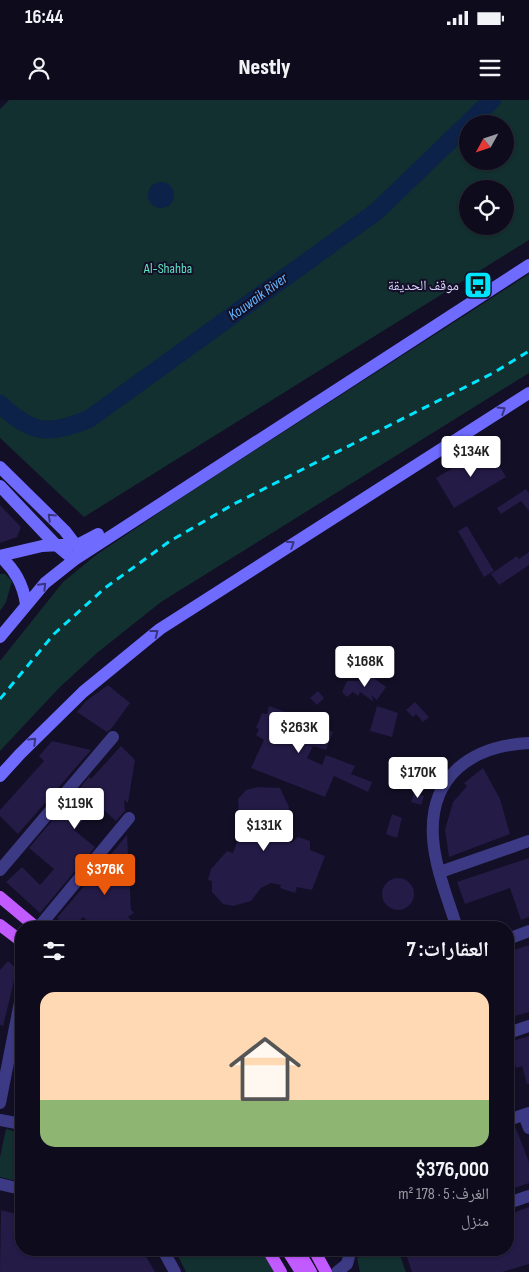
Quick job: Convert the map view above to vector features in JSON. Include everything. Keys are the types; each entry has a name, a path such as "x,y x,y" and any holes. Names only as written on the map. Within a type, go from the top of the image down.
{"main road":[{"path":"0,637 26,604 89,540 529,257"},
{"path":"77,553 529,265"},
{"path":"0,776 83,692 160,629 529,393"},
{"path":"0,467 65,531 77,553"},
{"path":"0,486 40,526 55,544 77,553"},
{"path":"32,548 38,540 40,526"},
{"path":"26,604 18,577 0,556 55,544"},
{"path":"0,898 28,921"},
{"path":"2,930 15,938"},
{"path":"272,1256 281,1272"},
{"path":"291,1256 301,1272"},
{"path":"302,1256 311,1272"},
{"path":"317,1256 326,1272"}],"street":[{"path":"0,870 113,737"},
{"path":"455,921 440,872 433,839 433,816 438,796 448,777 466,762 485,752 506,745 529,743"},
{"path":"43,921 129,818"},
{"path":"440,872 529,841"},
{"path":"514,937 529,931"},
{"path":"514,1031 529,1026"},
{"path":"0,1102 15,1027"},
{"path":"514,1118 527,1114 529,1128"},
{"path":"0,1120 15,1123"},
{"path":"0,1184 15,1188"},
{"path":"514,1201 529,1196"},
{"path":"167,1256 175,1272"},
{"path":"337,1272 348,1264 351,1256"},
{"path":"353,1256 353,1272"}],"green space":[{"name":"Al-Shahba","path":"9,100 529,100 529,240 84,517 0,438 0,109"},
{"path":"529,274 529,373 161,602 97,653 59,688 0,751 0,661 63,582 96,555 181,498"},
{"path":"0,574 5,574 12,581 6,602 0,611"},
{"path":"6,1129 15,1131 15,1181 0,1177 0,1157"},
{"path":"178,1256 270,1256 279,1272 186,1272"},
{"path":"364,1256 400,1256 406,1272 360,1272 357,1258"}],"water":[{"path":"161,182 170,186 174,195 170,204 161,208 152,204 148,195 152,186"}],"building":[{"path":"488,447 506,477 454,508 436,478"},
{"path":"526,489 529,493 529,511 521,501 501,514 497,508"},
{"path":"0,505 21,527 17,537 0,543"},
{"path":"467,526 494,571 484,577 458,531"},
{"path":"529,552 529,565 499,585 491,574 517,556 519,559"},
{"path":"371,676 386,687 377,700 371,695 374,702 360,692 358,696 353,692 347,697 342,692 347,681 361,681 364,685"},
{"path":"108,685 130,703 107,732 77,712 86,701"},
{"path":"318,691 324,698 317,705 310,698"},
{"path":"415,702 429,717 423,722 416,714 413,717 406,710"},
{"path":"269,706 294,715 293,719 325,731 326,729 333,732 326,750 313,746 307,758 322,765 326,755 355,766 351,774 372,782 368,792 334,776 325,797 251,768 264,740 256,735 259,729 256,728 262,713 267,714"},
{"path":"377,706 398,713 392,737 370,731"},
{"path":"52,741 91,750 18,834 0,816 0,810 44,761 39,756"},
{"path":"121,746 135,760 128,803 124,800 125,811 116,821 90,798 87,816 74,830 95,847 40,913 6,882 22,867 40,885 54,869 29,848 89,777 91,779"},
{"path":"483,768 500,799 510,834 449,857 445,830 453,802 467,786 464,783"},
{"path":"258,787 280,788 289,807 288,818 282,826 291,843 298,837 310,841 310,850 325,856 312,890 297,887 295,893 280,888 281,885 271,883 261,888 251,901 233,906 223,904 212,892 212,881 208,880 211,869 227,851 233,853 243,826 237,824 239,818 238,799 246,790"},
{"path":"414,793 424,796 421,805 411,802"},
{"path":"392,814 402,818 397,838 386,834"},
{"path":"127,835 131,910 134,913 128,917 132,921 87,921 83,917 79,921 60,921 57,918"},
{"path":"529,858 529,917 521,920 510,888 465,904 457,882"},
{"path":"398,878 410,882 414,894 410,906 398,910 386,906 382,894 386,882"},
{"path":"529,945 529,1012 514,1016 514,950"},
{"path":"8,961 15,967 15,977 3,1026 0,1025 0,970"},
{"path":"529,1036 529,1084 527,1084 522,1066 516,1068 514,1040"},
{"path":"514,1126 529,1162 529,1183 514,1188"},
{"path":"529,1207 529,1264 502,1272 412,1272 407,1256 514,1256 514,1213"},
{"path":"1,1210 15,1214 15,1256 144,1256 155,1272 0,1272"}],"waterway":[{"name":"Kouwaik River","path":"0,404 22,422 41,429 62,428 89,419 377,211 492,100"}],"railway":[{"path":"0,699 54,634 105,588 170,541 234,504 495,372 529,351"}],"place":[{"name":"موقف الحديقة","path":"478,285"}]}
